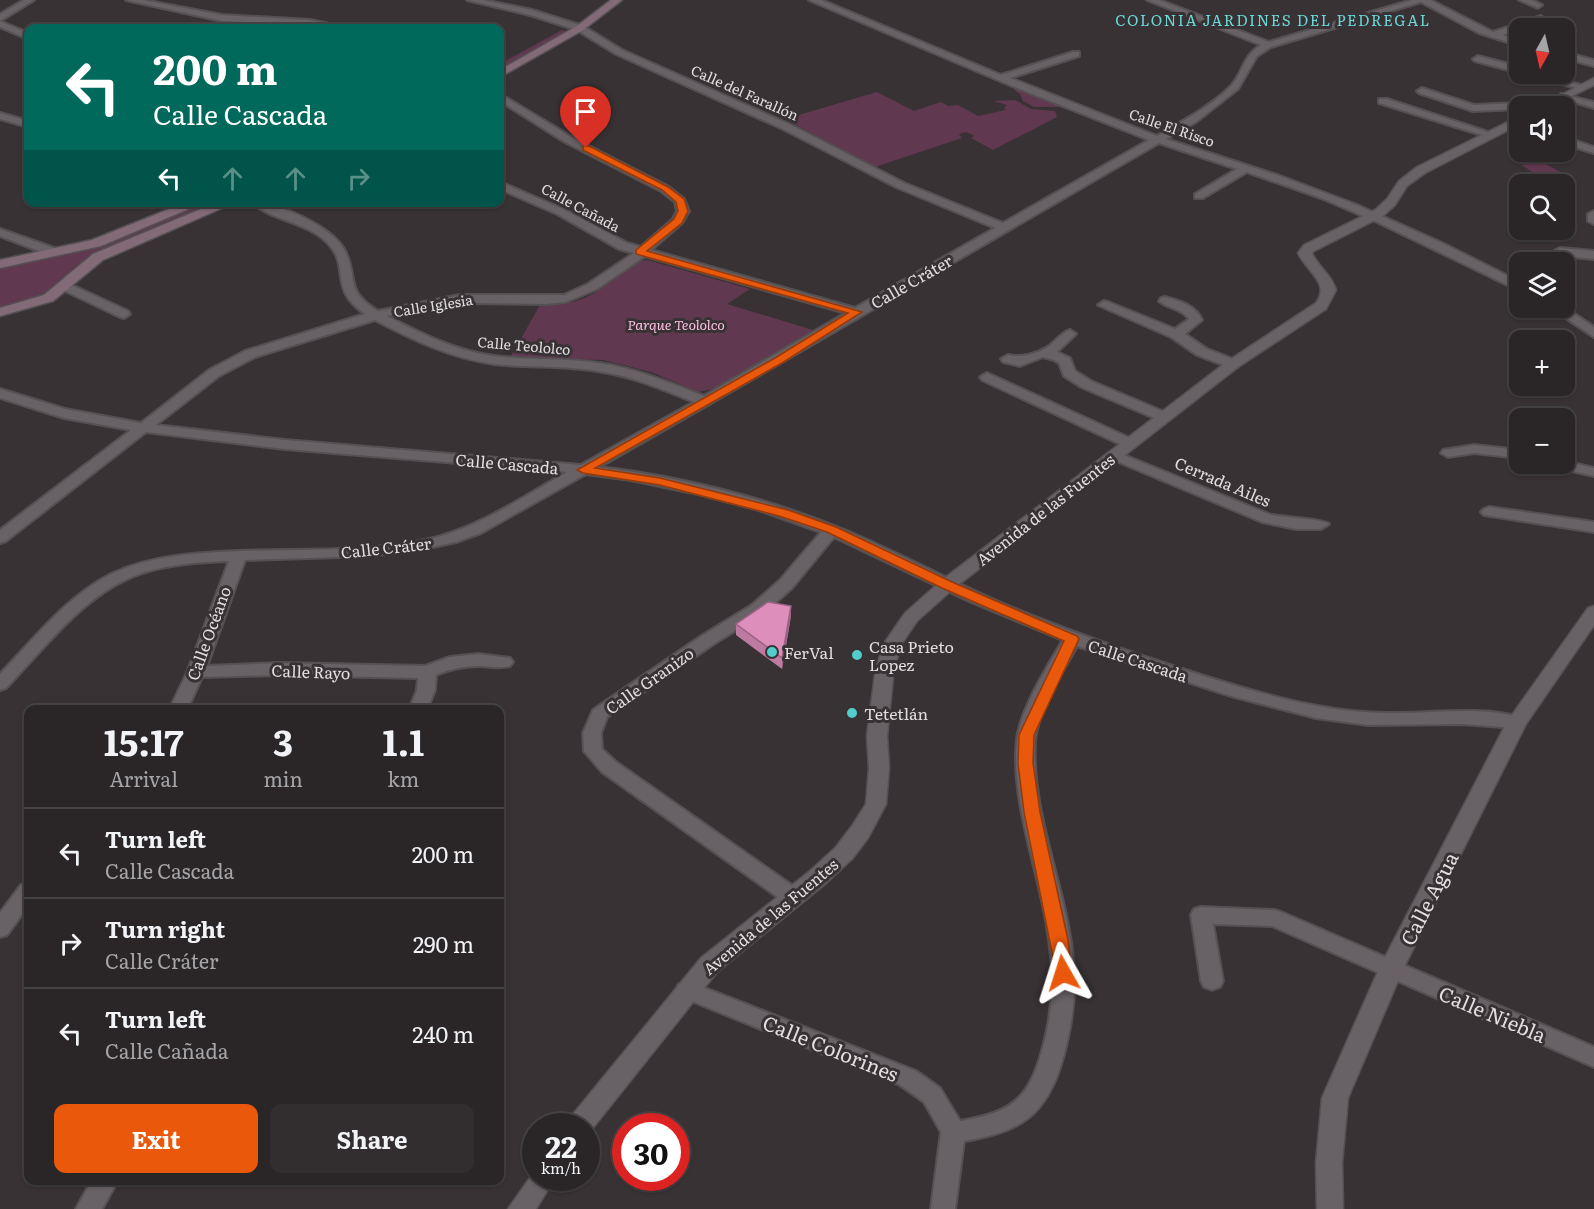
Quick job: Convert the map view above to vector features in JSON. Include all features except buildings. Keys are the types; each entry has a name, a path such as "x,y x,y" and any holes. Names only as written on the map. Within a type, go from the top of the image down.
{"main road":[{"path":"504,72 580,28 617,0"},
{"path":"504,59 570,20"},
{"path":"0,264 103,241 187,207"},
{"path":"0,312 36,303 51,296 65,286 80,268 98,257 218,207"}],"street":[{"path":"11,0 26,2"},
{"path":"130,0 222,18 317,24"},
{"name":"Calle del Farallón","path":"471,0 570,20 619,52 788,127 900,185 1002,227"},
{"name":"Calle El Risco","path":"813,0 1083,112 1156,139 1246,168 1374,216 1509,279"},
{"path":"1151,0 1268,45"},
{"path":"1422,0 1492,35 1509,40"},
{"name":"Calle Cráter","path":"0,684 99,588 127,574 153,565 180,560 239,556 376,550 430,544 476,530 778,360 1002,227 1192,120 1235,87 1253,54 1268,45 1422,0"},
{"path":"1523,0 1538,5"},
{"path":"0,18 26,2"},
{"path":"0,24 24,34"},
{"path":"1492,35 1509,29"},
{"path":"1003,77 1076,54"},
{"path":"1478,59 1509,67"},
{"path":"1575,59 1594,63"},
{"path":"1564,96 1594,81"},
{"path":"1571,84 1583,87"},
{"path":"1422,91 1473,108 1509,106"},
{"name":"Calle Iglesia","path":"0,538 141,427 232,361 376,315 455,300 484,298 536,300 570,297 589,289 678,221 683,211 680,201 665,189 569,140 504,99"},
{"path":"1575,99 1594,105"},
{"path":"1383,101 1489,134"},
{"path":"0,116 24,123"},
{"name":"Avenida de las Fuentes","path":"589,1113 709,965 844,853 861,832 876,804 879,768 877,736 885,667 894,642 911,617 947,585 1233,364 1321,306 1328,299 1330,291 1328,283 1307,259 1305,253 1309,248 1374,216 1389,206 1403,184 1414,174 1509,126"},
{"path":"1575,144 1594,150"},
{"path":"1199,196 1246,168"},
{"name":"Calle Cañada","path":"504,187 536,200 622,246 856,312"},
{"name":"Calle Teololco","path":"266,207 323,234 335,244 344,259 348,290 362,306 376,315 456,352 506,361 600,367 634,375 704,402"},
{"path":"1594,214 1592,215 1594,221"},
{"path":"0,232 53,252"},
{"path":"1575,253 1594,255"},
{"path":"65,286 124,314"},
{"path":"1165,301 1196,316 1196,320 1176,334"},
{"path":"1104,305 1176,334 1202,352 1233,364"},
{"path":"1572,318 1594,333"},
{"path":"1047,354 1070,334"},
{"path":"1008,359 1020,362 1042,353 1047,354 1065,361 1069,373 1086,384 1164,417"},
{"path":"987,377 1129,443"},
{"name":"Calle Cascada","path":"0,393 59,413 141,427 268,444 618,473 720,495 784,513 831,530 947,585 1072,639 1252,696 1311,710 1365,719 1421,720 1468,716 1517,722"},
{"path":"1448,453 1474,449 1509,453"},
{"name":"Cerrada Ailes","path":"1114,455 1267,519 1321,525"},
{"path":"1575,468 1594,472"},
{"path":"1489,513 1594,526"},
{"name":"Calle Granizo","path":"793,897 609,767 593,751 592,733 600,714 627,693 758,609 786,584 831,530"},
{"name":"Calle Océano","path":"180,705 239,556"},
{"name":"Calle Agua","path":"1330,1209 1329,1163 1335,1098 1392,969 1517,722 1594,612"},
{"path":"943,1209 953,1132 989,1127 1015,1116 1036,1099 1050,1066 1064,990 1059,940 1032,812 1025,763 1026,735 1072,639"},
{"name":"Calle Rayo","path":"195,672 279,669 427,672 450,663 478,660 504,662"},
{"path":"420,705 426,690 427,672"},
{"path":"0,929 24,896"},
{"name":"Calle Niebla","path":"1212,981 1201,915 1274,918 1594,1057"},
{"name":"Calle Colorines","path":"687,990 908,1078 932,1095 947,1117 953,1132"},
{"path":"88,1209 103,1185"},
{"path":"522,1209 534,1191"}],"green space":[{"path":"562,30 568,32 504,69 504,62"},
{"path":"1018,88 1064,107 1034,107 1023,101 1020,94 1014,90"},
{"path":"877,92 914,111 941,102 948,106 958,105 978,116 1006,110 1004,108 1007,105 993,101 1015,100 1031,109 1055,111 1057,117 993,150 971,138 974,136 969,133 964,133 959,135 962,138 875,167 785,119"},
{"path":"1542,162 1564,174 1536,174 1521,165"},
{"path":"195,207 209,207 93,256 74,267 57,289 48,295 0,309 0,267 148,226"},
{"name":"Parque Teololco","path":"647,260 750,289 727,304 813,330 723,387 698,392 651,372 603,360 510,358 540,305 557,305 581,299 596,292 629,267"}],"place":[{"name":"FerVal","path":"772,652"},
{"name":"Casa Prieto Lopez","path":"857,655"},
{"name":"Tetetlán","path":"852,713"}],"district":[{"name":"COLONIA JARDINES DEL PEDREGAL","path":"1273,19"}],"route":[{"path":"586,148 665,189 680,201 683,211 678,221 640,252 856,312 778,360 583,470 618,473 660,481 784,513 831,530 947,585 1072,639 1026,735 1025,763 1032,812 1059,940 1063,973"}]}
